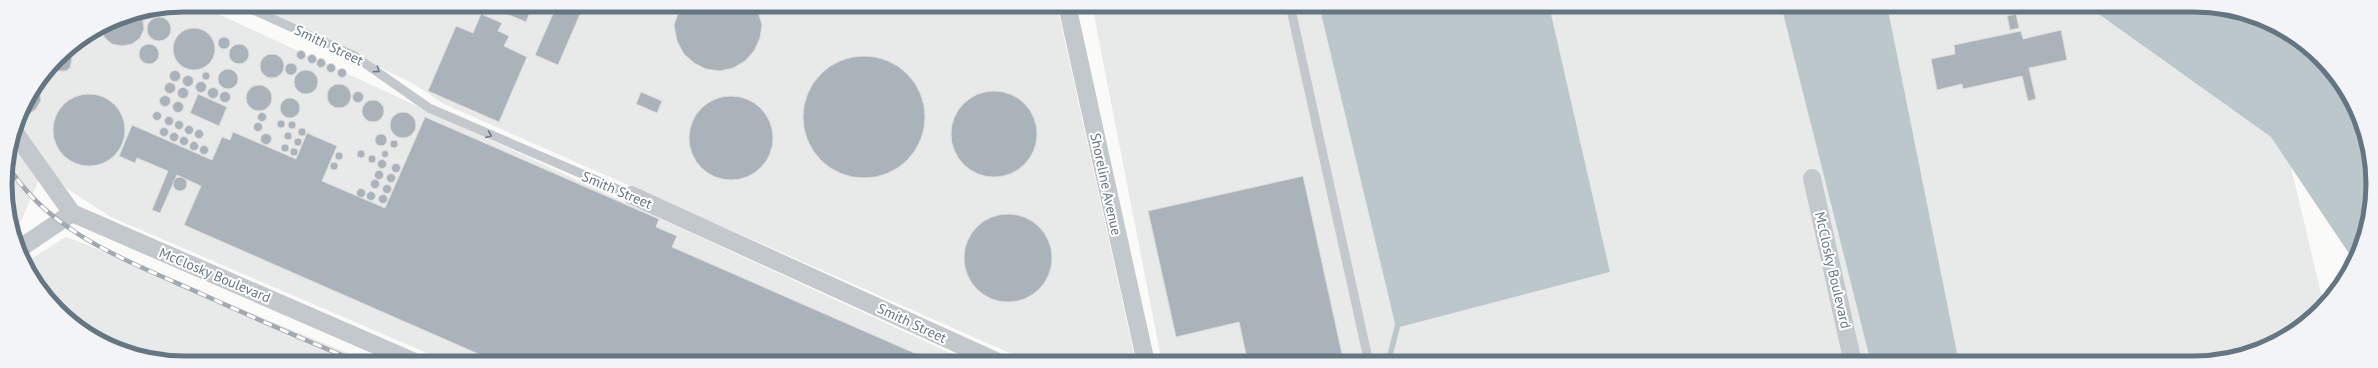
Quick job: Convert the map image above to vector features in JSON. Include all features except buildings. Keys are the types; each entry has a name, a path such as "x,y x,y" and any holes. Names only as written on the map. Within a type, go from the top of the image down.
{"street":[{"name":"Shoreline Avenue","path":"1068,12 1144,356"},
{"path":"18,138 72,213 23,245"},
{"name":"McClosky Boulevard","path":"1812,178 1851,356"},
{"name":"Smith Street","path":"632,195 985,356"},
{"name":"McClosky Boulevard","path":"72,213 401,356"}],"lane":[{"name":"Smith Street","path":"258,12 354,54 428,108 632,195"},
{"path":"1292,12 1367,356"}],"shaded area":[{"path":"214,12 957,356 434,356 111,217 66,188 46,164 21,221 17,224 12,195 12,173 15,150 25,118 35,98 41,88 62,62 88,41 118,25 129,21 162,13"},
{"path":"265,12 1057,12 1059,15 1134,356 1017,356 444,104 412,83"},
{"path":"1093,12 1321,12 1396,328 1610,272 1551,12 1783,12 1789,37 1889,16 1888,12 2096,12 2271,137 2291,167 2322,298 2316,306 2290,327 2260,343 2228,353 2205,356 1161,356"},
{"path":"1321,12 1551,12 1610,272 1396,328"},
{"path":"1783,12 1888,12 1958,356 1869,356"},
{"path":"2096,12 2205,12 2228,15 2260,25 2280,35 2290,41 2316,62 2337,88 2343,98 2353,118 2363,150 2366,173 2365,206 2360,229 2350,255 2271,137"},
{"path":"66,237 355,356 173,356 139,350 118,343 98,333 88,327 62,306 41,280 30,260"}],"waterway":[{"path":"1390,356 1399,320"}],"railway":[{"path":"12,171 25,189 46,210 69,228 95,244 150,271 344,356"}]}
